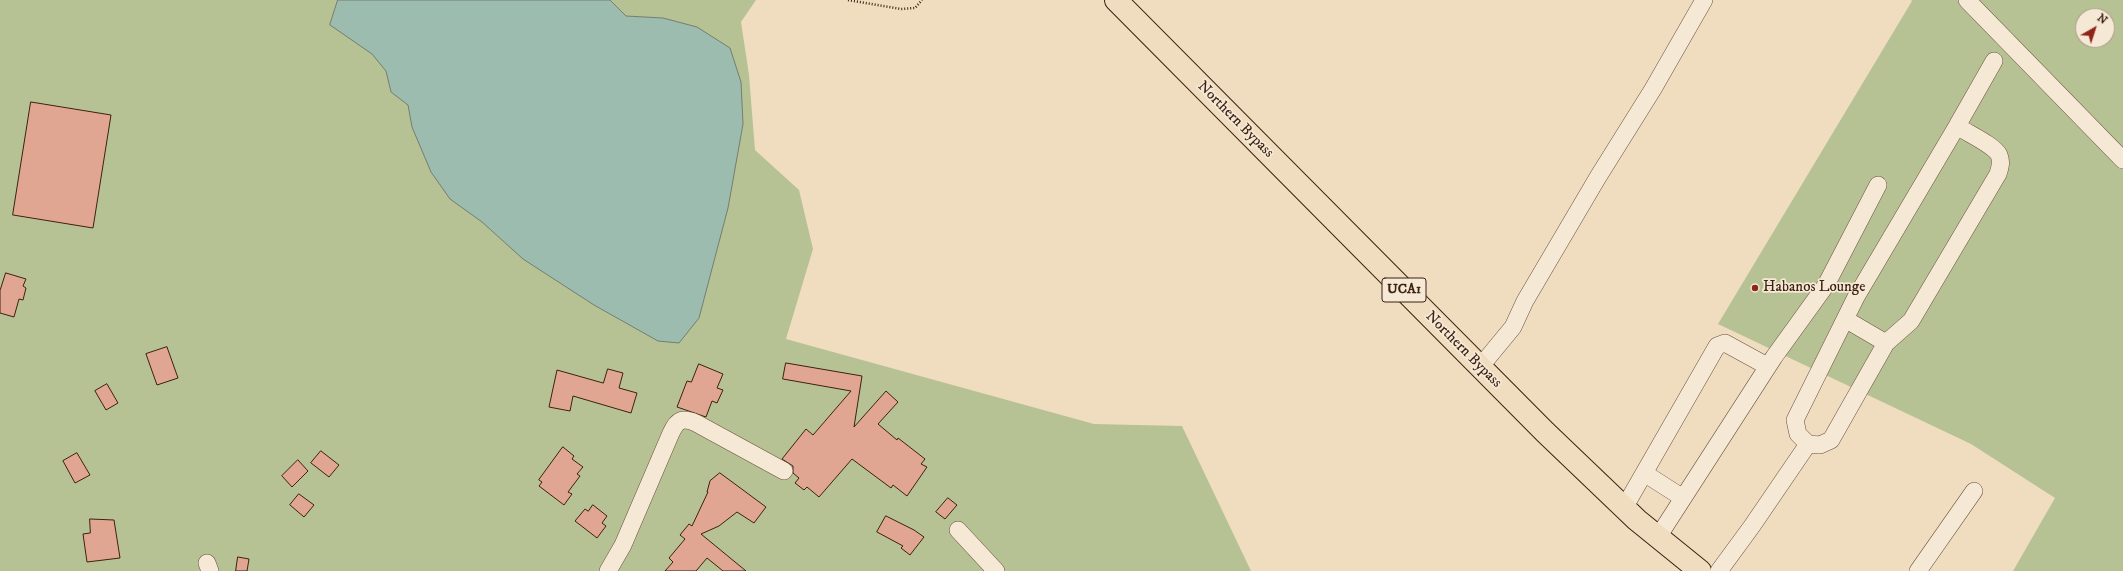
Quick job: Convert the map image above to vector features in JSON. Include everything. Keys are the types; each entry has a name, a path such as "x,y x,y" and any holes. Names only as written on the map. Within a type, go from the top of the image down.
{"main road":[{"name":"Northern Bypass","path":"1116,0 1480,367 1624,508 1700,571"}],"street":[{"path":"1480,367 1513,327 1525,301 1598,177 1653,89 1704,0"},
{"path":"1967,0 2123,160"},
{"path":"1957,126 1993,148 1999,155 2001,164 1998,174 1911,321 1886,343 1831,440 1820,445 1808,444 1798,434 1796,420 1845,318 1994,61"},
{"path":"1658,537 1768,366 1826,285 1878,186"},
{"path":"1845,318 1886,343"},
{"path":"1624,508 1717,346 1725,344 1768,366"},
{"path":"608,571 623,545 671,433 676,423 680,420 686,418 784,471"},
{"path":"1719,571 1808,444"},
{"path":"1644,473 1683,498"},
{"path":"1918,571 1974,491"},
{"path":"958,530 996,571"}],"path":[{"path":"848,0 901,9 915,8 922,0"}],"green space":[{"path":"0,0 756,0 741,22 749,75 755,150 799,190 813,249 786,339 1094,424 1182,426 1251,571 0,571"},
{"path":"1911,0 2123,0 2123,571 2013,571 2055,498 1971,444 1718,324 1912,1"}],"shaded area":[{"path":"338,0 610,0 626,16 663,18 697,27 730,48 741,82 743,124 728,208 699,318 679,343 658,341 594,305 523,259 482,222 450,199 431,172 412,127 408,105 391,92 386,71 372,54 330,25"}],"building":[{"path":"31,102 111,115 93,228 13,215"},
{"path":"6,273 26,279 23,286 26,288 23,300 19,299 14,317 0,313 0,291"},
{"path":"167,347 178,378 157,385 146,354"},
{"path":"786,363 862,376 854,427 886,391 898,402 878,424 897,440 898,438 925,459 921,464 927,467 907,496 893,485 891,488 852,459 819,497 807,487 804,490 795,483 799,478 793,473 793,466 782,459 806,429 813,435 851,391 783,379"},
{"path":"699,364 723,374 717,388 723,390 717,403 712,401 706,417 677,407 687,381 691,382"},
{"path":"608,369 623,373 619,388 637,393 631,413 573,396 570,411 549,407 557,370 603,383"},
{"path":"107,384 118,403 106,410 95,391"},
{"path":"563,447 574,456 572,459 583,467 577,474 580,476 568,492 572,494 564,505 539,486 542,482 539,480"},
{"path":"321,451 339,465 329,477 311,463"},
{"path":"77,453 90,475 75,483 63,461"},
{"path":"298,460 308,471 292,487 282,476"},
{"path":"720,473 766,507 754,523 737,512 719,526 701,534 746,571 723,571 707,558 696,571 665,571 673,562 669,558 685,539 680,535 689,524 692,526 708,492 710,481"},
{"path":"299,494 314,505 304,517 290,505"},
{"path":"948,498 957,505 945,519 936,512"},
{"path":"593,505 607,516 602,523 606,526 597,538 575,521 585,509 588,511"},
{"path":"886,516 914,530 924,537 910,555 901,548 903,546 877,532"},
{"path":"90,519 114,520 120,558 87,562 83,534 90,533"},
{"path":"238,557 249,559 247,571 236,571"}],"place":[{"name":"Habanos Lounge","path":"1755,288"}]}
